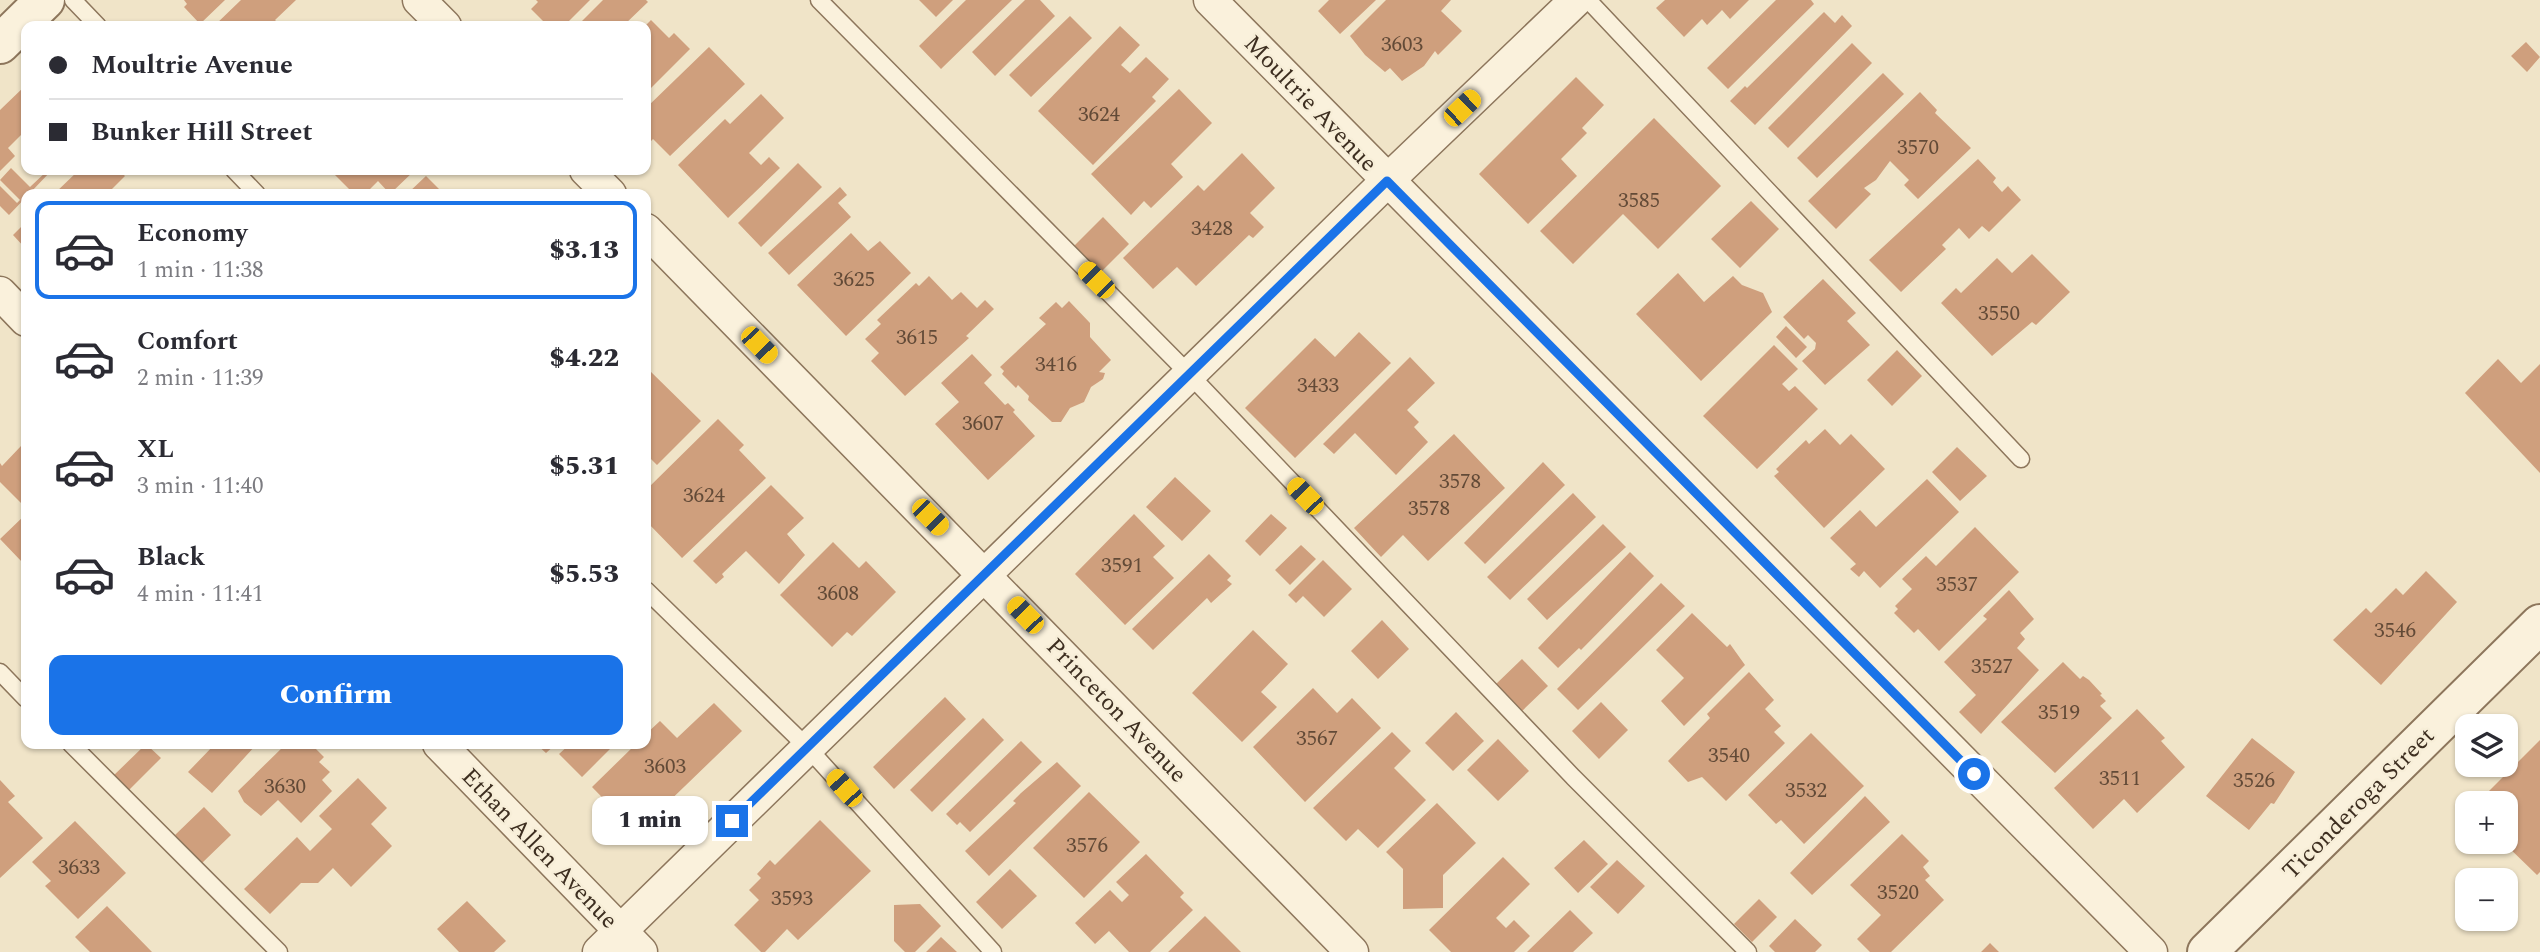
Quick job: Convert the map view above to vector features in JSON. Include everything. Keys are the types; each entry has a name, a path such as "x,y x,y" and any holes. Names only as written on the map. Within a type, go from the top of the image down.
{"street":[{"path":"419,0 439,21"},
{"name":"Moultrie Avenue","path":"1210,0 2151,952"},
{"path":"620,945 807,747 1576,0"},
{"path":"0,44 34,4"},
{"path":"591,175 605,189"},
{"name":"Princeton Avenue","path":"651,235 1352,952"},
{"path":"0,293 21,315"},
{"name":"Ticonderoga Street","path":"2207,952 2539,627"},
{"name":"Ethan Allen Avenue","path":"444,749 620,945"}],"lane":[{"path":"73,0 93,21"},
{"path":"819,0 1190,375 1573,778 1748,952"},
{"path":"1588,0 2021,459"},
{"path":"239,175 252,189"},
{"path":"651,595 807,747 993,952"},
{"path":"0,672 21,694"},
{"path":"76,749 279,952"}],"building":[{"path":"184,0 225,0 203,21 197,21 184,7 187,4"},
{"path":"241,0 296,0 276,21 219,21"},
{"path":"536,0 590,0 569,21 543,21 531,9 538,2"},
{"path":"603,0 648,2 628,21 582,21"},
{"path":"919,0 953,0 936,17"},
{"path":"966,0 1012,0 941,69 919,46"},
{"path":"1025,0 1040,0 1055,16 995,76 972,52"},
{"path":"1329,0 1376,0 1340,34 1318,11"},
{"path":"1386,0 1451,0 1441,11 1462,31 1438,55 1435,51 1424,66 1402,81 1390,68 1385,72 1365,55 1350,36"},
{"path":"1665,0 1749,0 1730,19 1722,10 1707,25 1702,19 1684,37 1656,8"},
{"path":"1776,0 1811,0 1814,4 1728,89 1707,68"},
{"path":"1824,12 1835,23 1842,15 1852,26 1755,125 1730,101 1745,86 1747,88"},
{"path":"1070,16 1092,38 1031,97 1009,75"},
{"path":"651,20 669,38 674,33 690,49 651,88 651,21"},
{"path":"1120,26 1140,45 1121,65 1130,73 1146,57 1169,79 1152,97 1156,101 1093,165 1038,111"},
{"path":"2526,42 2540,57 2527,72 2511,56"},
{"path":"1852,43 1872,63 1788,148 1768,128"},
{"path":"709,47 745,84 670,156 653,139 651,141 651,103"},
{"path":"1883,73 1904,94 1817,178 1797,158"},
{"path":"1576,77 1604,105 1582,128 1587,133 1561,159 1577,176 1528,224 1479,174"},
{"path":"1179,89 1212,123 1171,164 1183,177 1151,208 1144,201 1131,215 1091,174"},
{"path":"21,90 21,135 8,148 15,156 0,171 0,110"},
{"path":"1920,92 1937,110 1935,113 1971,148 1918,199 1904,185 1909,180 1890,161 1876,180 1864,188 1871,194 1836,229 1808,201"},
{"path":"761,94 784,118 749,153 761,165 769,157 780,168 728,218 678,165 725,119 730,124"},
{"path":"1654,118 1721,186 1658,249 1623,214 1573,264 1540,231"},
{"path":"1242,153 1275,188 1250,213 1264,227 1253,238 1249,235 1196,286 1177,267 1153,289 1123,258 1198,185 1204,191"},
{"path":"1978,159 1996,178 1993,182 2002,192 2008,186 2021,200 1989,232 1982,226 1969,239 1959,228 1942,245 1946,249 1901,292 1869,260"},
{"path":"798,163 822,187 761,247 738,223"},
{"path":"11,168 30,187 43,175 47,175 34,189 21,189 21,202 9,215 0,206 0,186 17,203 20,200 0,180"},
{"path":"74,175 125,176 112,189 59,189"},
{"path":"335,175 410,175 395,189 385,189 378,181 370,189 349,189"},
{"path":"426,176 439,189 412,189"},
{"path":"840,187 847,195 838,203 851,217 789,275 768,253"},
{"path":"1751,201 1779,229 1740,268 1711,239"},
{"path":"1103,217 1129,244 1100,273 1074,246"},
{"path":"21,227 21,244 13,235"},
{"path":"851,233 868,251 880,241 911,273 846,336 797,285"},
{"path":"2032,254 2070,292 2036,325 2032,322 1992,356 1941,303 1956,288 1961,293 1997,258 2012,273"},
{"path":"1678,273 1704,302 1733,276 1742,285 1763,293 1772,312 1701,381 1636,314"},
{"path":"929,276 952,300 961,292 977,308 985,300 994,309 966,336 969,338 905,396 871,361 879,353 865,339 881,324 877,320 916,283 919,286"},
{"path":"1823,279 1856,313 1847,321 1870,345 1825,385 1802,361 1815,349 1816,343 1808,335 1804,339 1783,317"},
{"path":"1069,301 1090,323 1090,337 1111,360 1099,372 1105,373 1103,379 1091,387 1084,402 1070,408 1061,422 1052,422 1028,400 1029,396 1018,385 1016,388 1002,374 1004,371 1000,367 1046,324 1039,318 1056,302 1062,308"},
{"path":"1786,326 1807,347 1796,358 1776,337"},
{"path":"1359,332 1391,363 1295,458 1245,408 1315,338 1335,357"},
{"path":"1774,345 1798,369 1782,384 1789,391 1795,386 1818,409 1757,469 1703,416"},
{"path":"1897,350 1922,376 1892,406 1867,380"},
{"path":"972,354 992,375 984,383 1005,405 1008,403 1015,410 1013,412 1035,436 988,480 935,424 959,402 941,383"},
{"path":"1410,357 1435,383 1407,410 1419,422 1414,427 1428,442 1396,475 1355,433 1334,454 1323,444"},
{"path":"2498,359 2521,383 2540,364 2540,473 2465,393"},
{"path":"651,372 701,421 657,465 651,459"},
{"path":"718,419 744,445 739,450 766,478 682,558 651,526 651,485"},
{"path":"1825,429 1840,445 1851,434 1885,469 1824,528 1774,476 1779,472 1776,469 1806,440 1809,444"},
{"path":"1454,434 1505,488 1428,561 1403,535 1381,557 1354,528"},
{"path":"21,446 21,503 0,482 0,463 2,466"},
{"path":"1957,447 1987,476 1960,501 1932,472"},
{"path":"1543,462 1565,485 1485,564 1464,543"},
{"path":"1175,477 1211,511 1182,541 1146,507"},
{"path":"1927,479 1959,512 1880,588 1864,571 1859,577 1850,569 1856,564 1830,538 1860,510 1876,527"},
{"path":"771,485 804,518 787,534 805,555 779,584 746,551 722,574 724,577 716,584 693,561"},
{"path":"1573,493 1596,517 1510,600 1487,577"},
{"path":"1134,514 1165,546 1153,557 1174,578 1125,625 1075,574"},
{"path":"1271,514 1287,528 1260,556 1245,541"},
{"path":"21,519 21,561 0,539"},
{"path":"1603,524 1626,547 1547,620 1527,599"},
{"path":"1975,527 2019,572 1939,651 1918,629 1914,633 1894,613 1898,609 1895,606 1912,589 1902,579 1926,556 1936,566"},
{"path":"833,542 859,568 866,561 896,592 852,636 847,632 832,647 780,595"},
{"path":"1301,545 1316,559 1290,585 1275,570"},
{"path":"1630,552 1654,576 1581,650 1579,648 1558,668 1538,648"},
{"path":"1209,554 1231,576 1227,580 1232,584 1211,603 1207,598 1153,650 1132,629"},
{"path":"1323,560 1352,589 1324,617 1303,596 1296,603 1288,595"},
{"path":"2426,571 2457,602 2381,685 2333,640 2366,608 2371,613 2396,588 2403,595"},
{"path":"1661,583 1685,606 1578,710 1557,689"},
{"path":"2009,590 2034,619 2020,633 2025,639 2017,648 2039,670 1981,734 1959,712 1976,695 1944,662 1987,619 1983,616"},
{"path":"1692,613 1727,647 1730,644 1745,665 1684,726 1661,701 1684,678 1656,650"},
{"path":"1382,620 1409,649 1378,679 1351,651"},
{"path":"1253,630 1288,664 1261,692 1277,707 1242,742 1192,693"},
{"path":"1522,659 1548,686 1521,712 1495,685"},
{"path":"2063,662 2080,679 2083,676 2089,680 2102,694 2100,695 2106,701 2100,706 2112,718 2055,773 2001,722"},
{"path":"1749,672 1774,700 1765,709 1781,726 1774,732 1785,743 1726,801 1702,777 1688,782 1668,761 1710,718 1707,714"},
{"path":"1313,688 1337,713 1352,698 1381,728 1305,802 1253,747"},
{"path":"945,697 966,719 894,789 873,767"},
{"path":"1601,702 1628,730 1599,759 1572,731"},
{"path":"714,703 742,731 656,814 654,811 634,830 592,787 631,749 651,749 651,729 660,721 677,738"},
{"path":"2137,709 2165,738 2161,741 2185,767 2137,813 2124,799 2093,829 2054,788"},
{"path":"1456,712 1484,741 1453,771 1425,743"},
{"path":"983,718 1004,740 932,812 910,790"},
{"path":"1392,732 1411,751 1394,768 1426,800 1378,848 1358,829 1346,841 1313,808"},
{"path":"1811,733 1864,786 1804,844 1781,820 1776,824 1748,795"},
{"path":"2252,738 2295,772 2274,804 2271,803 2249,830 2206,796"},
{"path":"1498,739 1529,771 1498,801 1467,770"},
{"path":"2540,740 2540,872 2537,875 2515,854 2518,854 2518,791 2489,791 2503,777 2518,777 2518,762"},
{"path":"1021,741 1042,762 970,832 960,822 957,825 946,814"},
{"path":"141,749 151,749 161,758 126,793 111,778"},
{"path":"210,749 252,749 212,793 188,772"},
{"path":"281,749 316,749 324,757 319,762 330,772 322,780 332,791 301,823 278,800 261,816 244,802 238,791"},
{"path":"564,749 610,749 582,777 559,754"},
{"path":"1057,762 1081,786 989,876 965,851 1016,803 1013,801 1021,793"},
{"path":"358,778 387,808 371,824 392,846 351,887 333,868 318,883 301,883 270,914 244,889 297,837 310,851 332,829 319,816"},
{"path":"0,780 15,796 8,802 43,838 0,878"},
{"path":"1089,792 1140,842 1084,898 1033,848"},
{"path":"1865,796 1890,822 1812,895 1790,873"},
{"path":"1437,803 1476,843 1443,875 1443,908 1403,909 1403,869 1386,852"},
{"path":"204,807 231,835 202,863 175,835"},
{"path":"820,820 871,871 798,940 787,929 765,952 761,952 734,925 759,900 749,890 761,878 757,874 770,860 775,865"},
{"path":"75,821 126,873 78,919 45,886 51,881 32,862"},
{"path":"1902,834 1929,861 1923,867 1930,876 1925,880 1944,900 1891,952 1870,952 1857,939 1881,915 1850,885"},
{"path":"1584,840 1608,864 1578,893 1554,868"},
{"path":"1146,854 1184,893 1180,897 1193,910 1150,952 1129,952 1109,931 1095,944 1075,923 1110,890 1122,902 1129,895 1116,882"},
{"path":"1503,857 1530,884 1496,918 1506,928 1514,920 1530,936 1514,952 1451,952 1429,930"},
{"path":"1617,860 1645,886 1618,914 1590,887"},
{"path":"1010,869 1037,896 1002,929 976,902"},
{"path":"1759,899 1777,917 1752,942 1734,924"},
{"path":"467,901 506,941 494,952 459,952 437,929"},
{"path":"920,904 941,926 915,952 905,952 894,941 894,905"},
{"path":"107,906 152,952 90,952 75,937"},
{"path":"1570,910 1593,933 1573,952 1527,952"},
{"path":"1205,916 1241,952 1168,952"},
{"path":"1795,919 1822,945 1815,952 1775,952 1769,946"},
{"path":"941,937 957,952 926,952"},
{"path":"1990,943 1999,952 1981,952"}],"route":[{"path":"732,821 1387,181 1974,774"}]}
